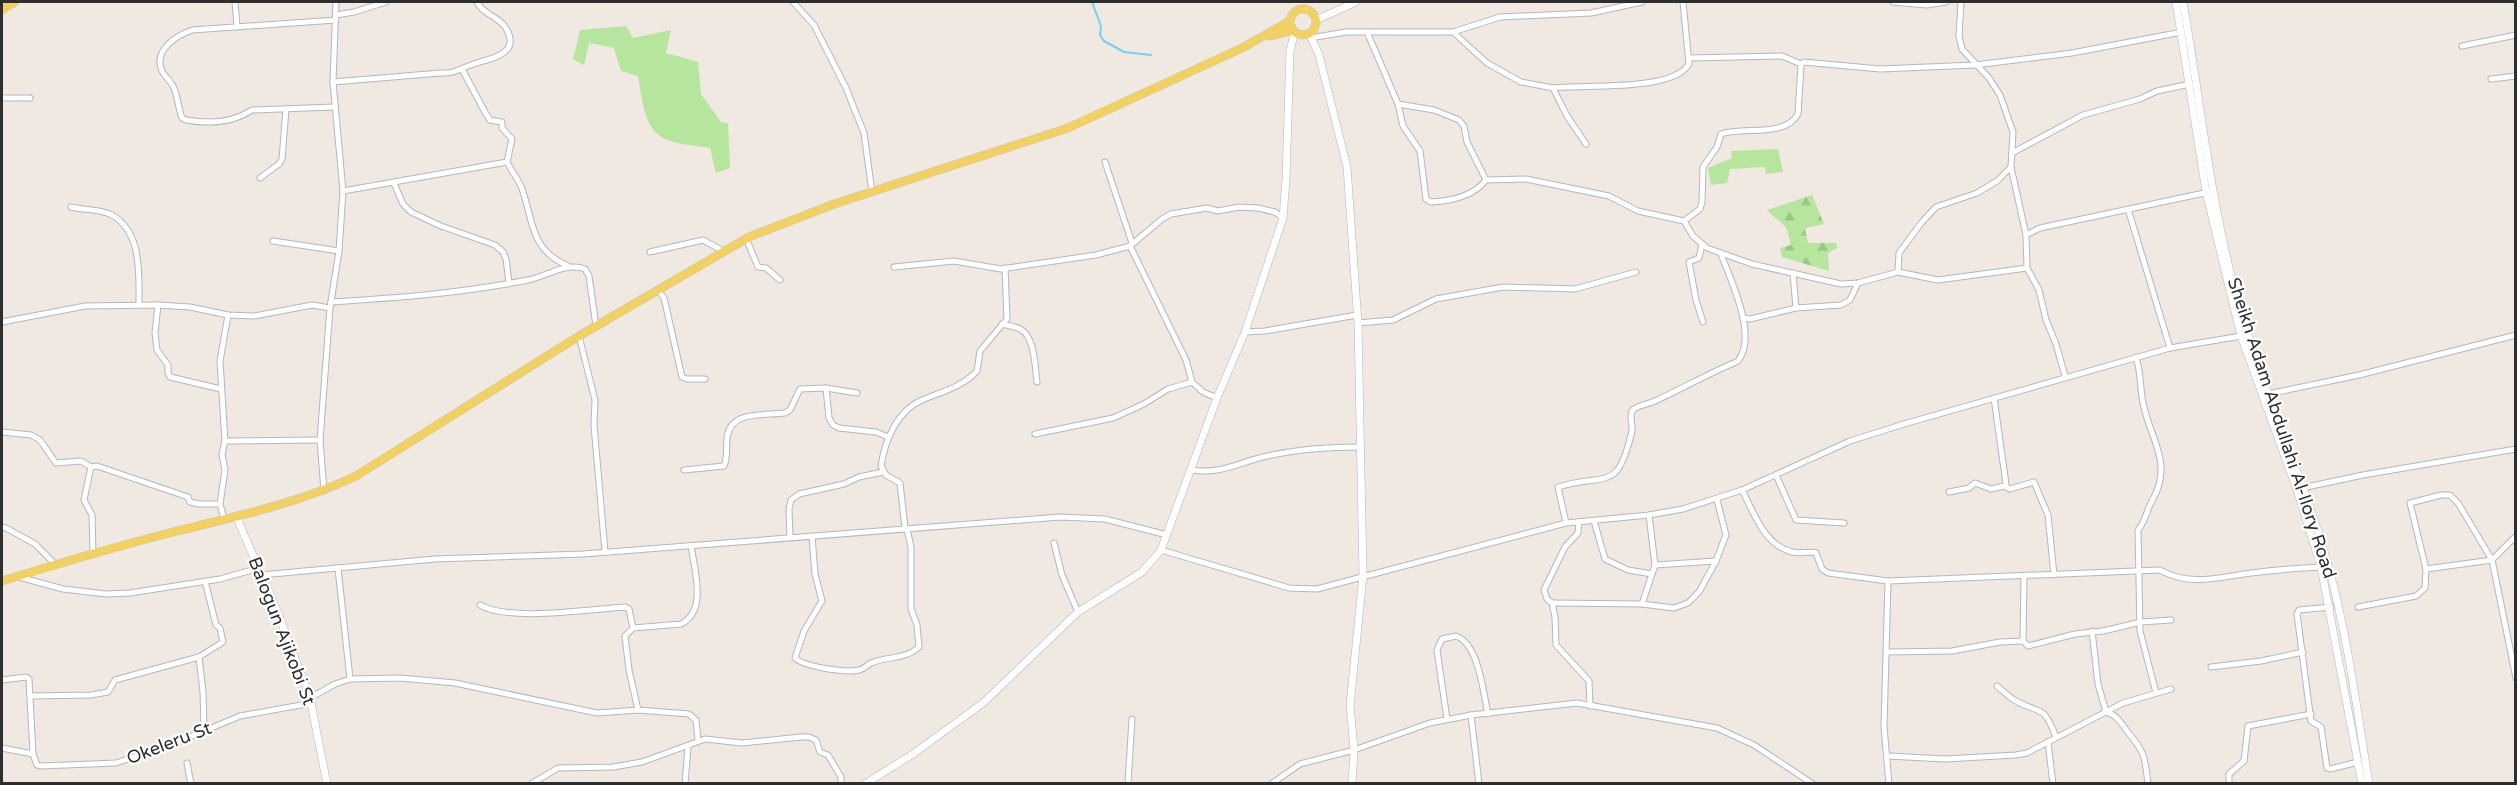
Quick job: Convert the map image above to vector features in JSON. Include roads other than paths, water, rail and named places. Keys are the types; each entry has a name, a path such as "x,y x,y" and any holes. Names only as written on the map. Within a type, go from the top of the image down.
{"main road":[{"path":"2,8 15,2"},
{"path":"1298,5 1312,12 1316,20 1310,35 1299,34 1293,28 1294,12 1298,5"},
{"path":"2,581 93,553 279,505 324,491 356,476 579,336 746,238 814,211 1068,128 1261,39 1293,28"}],"street":[{"path":"234,2 237,27"},
{"path":"324,491 320,440 330,305 339,251 343,191 333,82 336,2"},
{"path":"334,107 252,110 244,116 217,122 200,122 182,118 174,87 162,70 160,56 172,40 192,30 336,18 386,2"},
{"path":"333,82 450,74 500,56 507,49 509,38 507,30 477,2"},
{"path":"793,2 814,25 846,88 864,133 872,192"},
{"path":"1316,20 1356,2"},
{"path":"1352,783 1354,750 1350,705 1363,576 1358,323 1347,167 1319,55 1310,35 1367,32 1453,32 1500,17 1592,13 1642,2"},
{"path":"1453,32 1487,63 1521,82 1552,88 1613,86 1667,78 1685,71 1689,58 1683,2"},
{"path":"1893,2 1927,5 1946,2"},
{"path":"1960,2 1959,36 1962,49 1989,78 2004,104 2013,132 2011,167 2026,235 2027,268 2039,290 2046,320 2065,376"},
{"name":"Sheikh Adam Abdullahi Al-Ilory Road","path":"2176,2 2210,192 2241,336 2297,490 2321,567 2331,607 2362,783"},
{"name":"Sheikh Adam Abdullahi Al-Ilory Road","path":"2183,2 2210,192 2234,286 2268,394 2318,530 2337,599 2369,783"},
{"path":"865,783 939,736 983,703 1078,612 1142,572 1161,550 1217,398 1245,332 1283,218 1293,28"},
{"path":"1367,32 1398,104 1403,126 1419,148 1426,199 1431,202 1456,198 1479,189 1486,180"},
{"path":"1689,58 1782,56 1801,64 1804,62 1855,65 1880,69 1975,65 2072,53 2182,32"},
{"path":"2462,46 2516,35"},
{"path":"1684,221 1700,209 1703,167 1717,147 1721,134 1730,131 1781,128 1795,119 1798,114 1801,64"},
{"path":"462,69 490,120 502,122 502,128 512,139 507,162 520,185 534,231 544,251 568,266 585,269 596,326"},
{"path":"2491,79 2516,76"},
{"path":"2012,153 2083,115 2140,99 2157,91 2190,84"},
{"path":"1552,88 1586,144"},
{"path":"2,98 30,98"},
{"path":"1398,104 1434,110 1460,120 1464,126 1467,142 1486,180"},
{"path":"260,178 279,164 282,159 286,109"},
{"path":"343,191 394,183 456,169 507,162"},
{"path":"1105,162 1131,245 1186,360 1192,382 1203,392 1217,398"},
{"path":"1898,272 1899,253 1936,207 1977,193 1997,181 2011,167"},
{"path":"1486,180 1526,179 1610,196 1638,211 1684,221 1693,236 1702,244 1721,253 1752,264 1841,284 1858,283 1898,272 1938,280 2027,268"},
{"path":"394,183 403,204 411,212 441,226 495,245 503,252 506,259 509,283"},
{"path":"2026,235 2057,224 2210,192"},
{"path":"71,207 113,216 132,234 139,283 139,304"},
{"path":"894,267 954,261 1005,268 1096,255 1131,245 1171,214 1207,208 1218,210 1239,207 1258,208 1275,212 1283,218"},
{"path":"2128,209 2170,348"},
{"path":"746,238 758,267 766,268 780,280"},
{"path":"650,252 703,240 723,251"},
{"path":"273,241 339,251"},
{"path":"1702,244 1699,258 1689,262 1696,300 1703,322"},
{"path":"1566,523 1558,486 1601,479 1617,473 1632,430 1631,413 1635,408 1653,402 1738,361 1744,353 1746,338 1743,318 1721,253"},
{"path":"2,322 85,306 139,304 190,307 228,315 274,314 312,304 330,305 467,290 537,278 568,266"},
{"path":"812,536 815,574 822,601 804,631 795,658 819,667 858,670 877,661 911,654 919,647 911,609 911,547 900,483 884,472 881,466 888,437 905,411 920,401 945,393 977,371 980,351 1007,319 1005,268"},
{"path":"1358,323 1393,320 1436,299 1503,287 1575,289 1636,272"},
{"path":"1793,273 1796,308"},
{"path":"1743,318 1750,319 1796,308 1846,304 1858,283"},
{"path":"658,290 664,298 682,376 687,379 705,379"},
{"path":"158,305 155,333 157,350 168,365 168,373 178,380 221,390"},
{"path":"224,519 220,504 225,470 222,454 225,441 220,361 228,315"},
{"path":"1245,332 1265,332 1357,315"},
{"path":"1002,324 1022,329 1028,337 1037,382"},
{"path":"2268,394 2359,375 2516,335"},
{"path":"579,336 595,400 594,425 605,552"},
{"path":"1161,550 1299,590 1317,589 1566,523 1649,515 1717,500 1850,441 2065,376 2170,348 2241,336"},
{"path":"2136,357 2143,403 2157,439 2161,467 2158,491 2145,522 2138,530 2140,631 2156,693"},
{"path":"1035,434 1113,418 1144,404 1167,389 1192,382"},
{"path":"826,388 829,418 833,425 839,428 876,432 888,437"},
{"path":"684,471 724,466 728,427 733,421 741,418 785,414 790,410 800,389 826,388 857,393"},
{"path":"1994,398 2002,442 2006,484 2004,486"},
{"path":"2,432 31,435 40,440 56,463 81,461 91,467 98,466 188,497 190,502 220,504"},
{"path":"225,441 320,440"},
{"path":"1191,470 1227,470 1261,457 1308,448 1361,447"},
{"path":"2302,488 2516,449"},
{"path":"91,467 84,500 92,517 93,553"},
{"path":"790,537 789,509 791,500 799,494 884,472"},
{"path":"1776,475 1796,520 1844,523"},
{"path":"1949,492 1970,488 1975,483 1991,489 2004,486 2010,489 2034,482 2048,516 2054,575"},
{"path":"1742,490 1765,532 1777,546 1795,553 1816,553 1822,569 1828,573 1888,581 1923,578 2024,577 2140,570 2160,570 2180,578 2203,580 2249,573 2321,567"},
{"path":"2358,607 2416,596 2425,588 2426,569 2410,503 2450,495 2458,503 2492,560 2516,678"},
{"path":"1552,603 1642,604 1674,608 1688,603 1699,592 1716,561 1726,535 1717,500"},
{"path":"1642,604 1654,565 1649,515"},
{"name":"Balogun Ajikobi St","path":"236,516 311,701 327,783"},
{"path":"17,576 63,589 106,594 260,572 491,555 605,552 1060,517 1105,519 1167,535"},
{"path":"1594,521 1605,559 1628,570 1652,574"},
{"path":"1579,522 1578,533 1566,548 1544,590 1552,603 1556,645 1589,681 1590,706"},
{"path":"2,528 35,544 55,564"},
{"path":"2426,569 2492,560 2516,536"},
{"path":"1054,543 1062,575 1078,612"},
{"path":"638,710 625,636 633,628 681,624 687,620 697,600 691,545"},
{"path":"1654,565 1716,561"},
{"path":"338,568 350,679 390,677 455,683 597,713 638,710 689,714 696,720 698,741"},
{"path":"2024,577 2023,640 2028,646 2141,622 2171,620"},
{"path":"32,696 91,695 108,692 111,683 115,680 199,657 223,642 220,628 216,625 205,581"},
{"path":"1888,581 1884,727 1889,783"},
{"path":"480,605 494,611 541,614 625,607 629,609 633,628"},
{"path":"2331,607 2299,610 2297,614 2312,721 2321,728 2326,768 2358,762"},
{"path":"2092,631 2098,684 2106,712"},
{"path":"1447,719 1437,650 1442,639 1456,636 1468,642 1479,668 1488,714"},
{"path":"1887,652 1952,651 1989,643 2023,640"},
{"path":"2211,667 2261,661 2304,652"},
{"path":"199,657 204,729"},
{"path":"2,680 28,678 32,696 33,754 2,748"},
{"name":"Okeleru St","path":"33,754 37,765 40,766 109,764 180,741 204,729 249,714 311,701 334,684 350,679"},
{"path":"1997,686 2016,701 2040,710 2052,725 2056,736"},
{"path":"1888,756 1944,759 2016,755 2048,742 2123,703 2171,689"},
{"path":"1271,783 1300,764 1354,750 1447,719 1577,704 1717,728 1754,745 1813,783"},
{"path":"2106,712 2114,714 2140,744 2145,757 2148,783"},
{"path":"2229,783 2229,774 2244,761 2248,726 2311,714"},
{"path":"1472,715 1479,783"},
{"path":"1128,783 1132,719"},
{"path":"531,783 558,768 613,767 657,758 705,739 742,743 809,737 816,740 820,752 828,755 841,777 841,783"},
{"path":"2048,742 2054,783"},
{"path":"685,783 688,747"},
{"path":"187,763 191,783"}],"waterway":[{"path":"1092,2 1101,26 1100,35 1104,41 1124,52 1151,55"}]}
